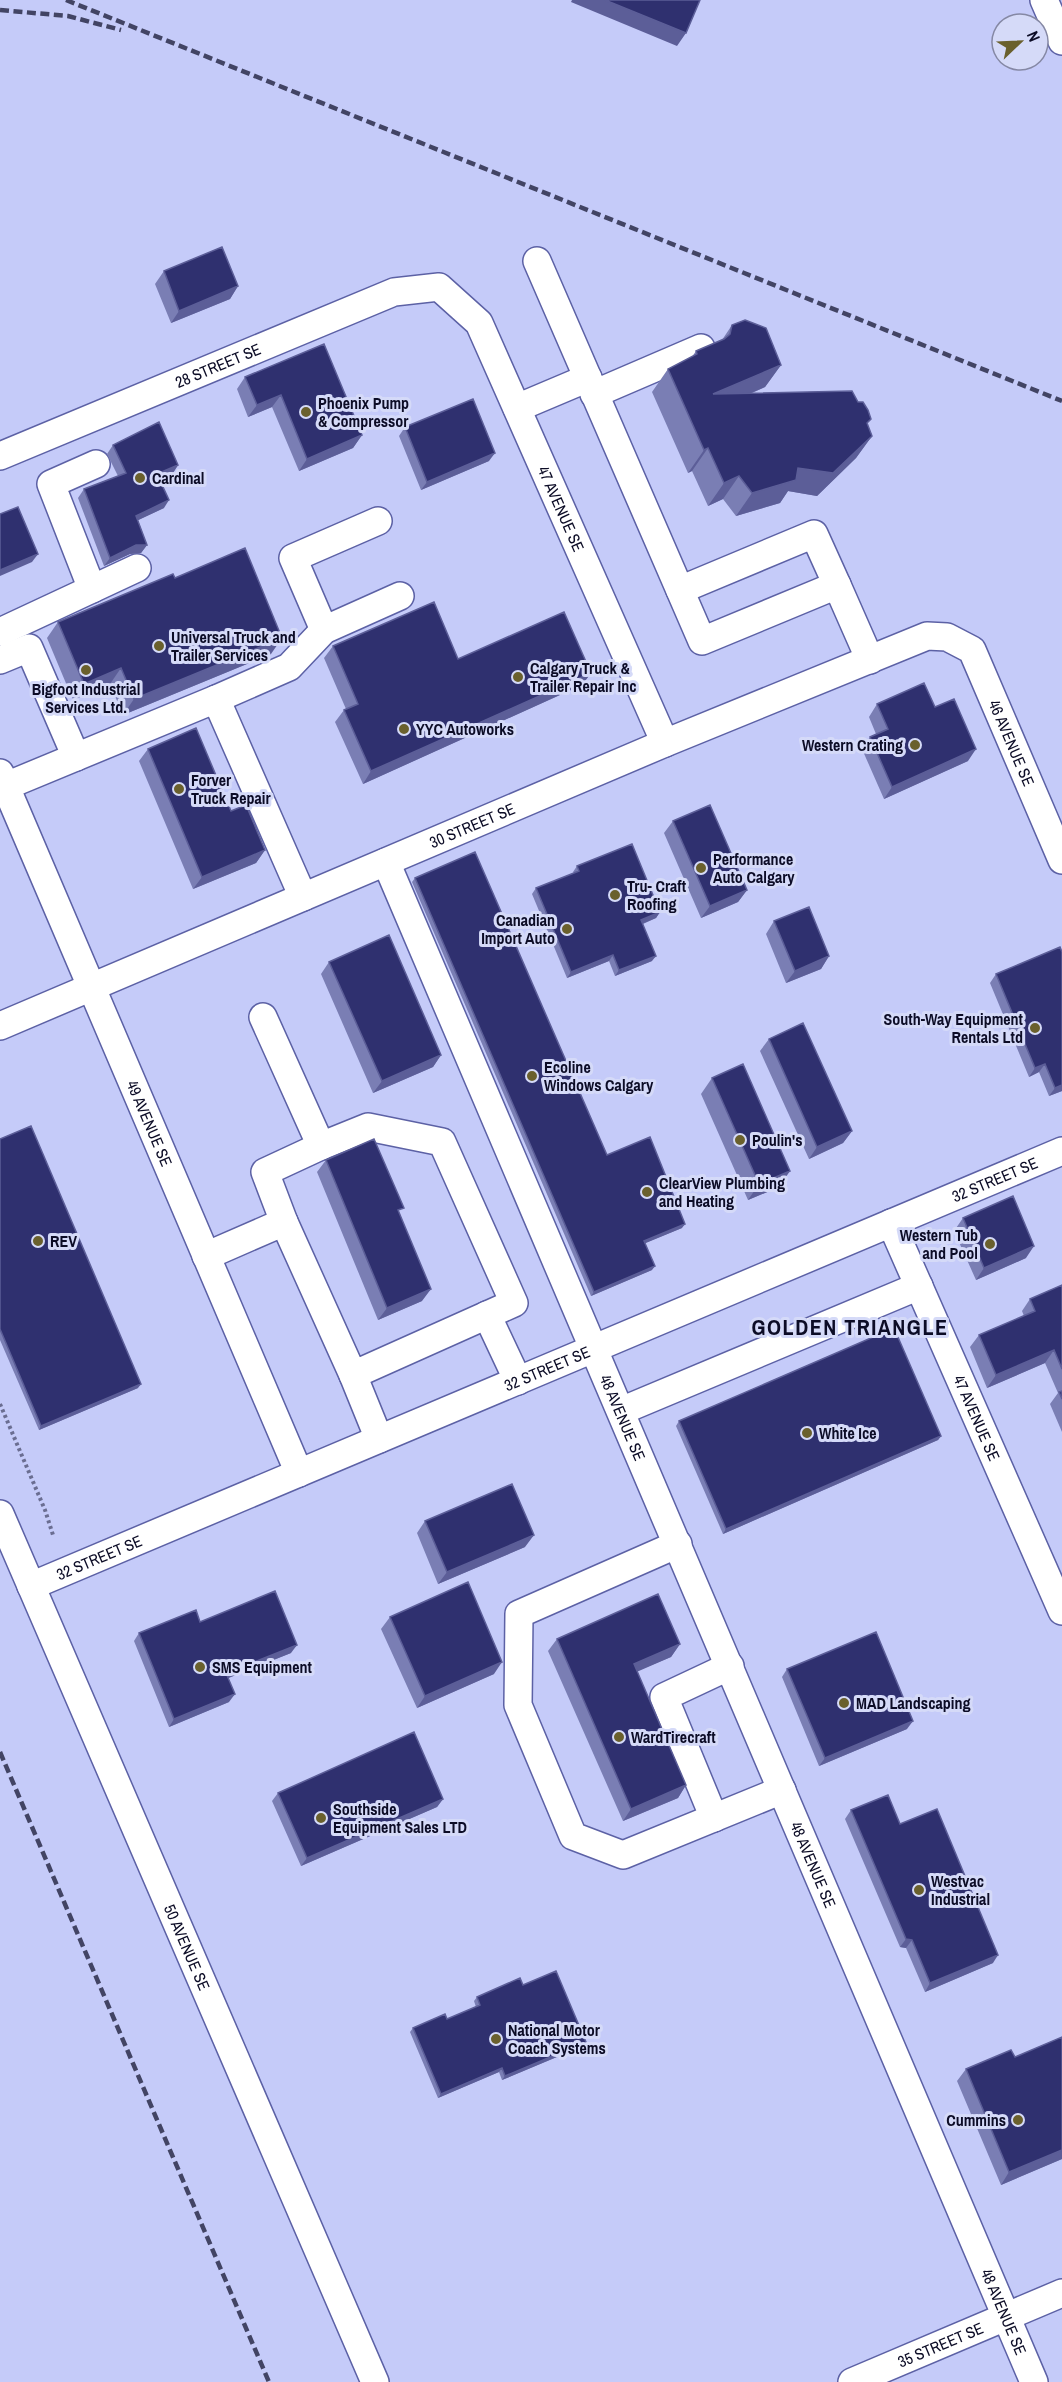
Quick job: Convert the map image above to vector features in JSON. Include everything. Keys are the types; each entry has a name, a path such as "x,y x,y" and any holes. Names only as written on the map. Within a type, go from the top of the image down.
{"street":[{"path":"1044,0 1062,41"},
{"path":"537,261 702,641 837,585"},
{"name":"47 AVENUE SE","path":"439,287 479,323 665,743"},
{"name":"28 STREET SE","path":"0,456 394,292 439,287"},
{"path":"517,408 591,386 701,348"},
{"path":"92,589 51,484 96,464"},
{"path":"324,630 293,558 378,520"},
{"path":"680,591 814,534 870,660"},
{"path":"0,632 137,568"},
{"path":"3,779 76,757 288,667 324,630 400,596"},
{"name":"30 STREET SE","path":"0,1026 665,743 927,636 947,638"},
{"name":"46 AVENUE SE","path":"947,638 972,650 1062,860"},
{"path":"0,660 29,648 76,757"},
{"path":"216,699 303,897"},
{"name":"49 AVENUE SE","path":"3,779 299,1473"},
{"name":"48 AVENUE SE","path":"386,862 1034,2382"},
{"path":"263,1017 321,1146"},
{"path":"353,1375 514,1303 442,1142 368,1127 265,1172 284,1222 353,1375 379,1439"},
{"name":"32 STREET SE","path":"31,1586 1062,1151"},
{"path":"206,1256 284,1222"},
{"name":"47 AVENUE SE","path":"891,1223 1062,1611"},
{"path":"621,1411 919,1286"},
{"path":"487,1315 518,1381"},
{"name":"50 AVENUE SE","path":"0,1514 375,2382"},
{"path":"678,1544 519,1614 518,1706 573,1836 623,1855 782,1790"},
{"path":"714,1818 664,1697 730,1666"},
{"name":"35 STREET SE","path":"852,2382 1062,2293"}],"path":[{"path":"0,1404 45,1510 53,1535"}],"building":[{"path":"605,0 700,0 686,33"},
{"path":"222,247 238,286 179,311 164,271"},
{"path":"745,320 766,328 781,365 713,394 852,391 858,402 863,402 868,410 871,419 867,423 872,436 833,473 798,468 796,480 752,493 739,476 724,483 708,448 704,450 668,369 697,354 696,351 724,339 730,334 732,325"},
{"name":"Phoenix Pump & Compressor","path":"324,344 362,435 307,459 281,395 257,405 245,377"},
{"path":"473,399 495,453 427,482 405,427"},
{"path":"159,422 178,465 157,474 169,500 136,516 147,545 136,545 110,558 84,489 126,473 113,445"},
{"path":"18,507 38,554 0,570 0,514"},
{"name":"Universal Truck and Trailer Services","path":"245,548 282,638 134,699 121,668 84,684 58,622 173,574 175,578"},
{"path":"434,602 458,659 564,612 591,673 371,771 344,710 358,704 333,646"},
{"name":"Western Crating","path":"924,683 935,707 954,699 976,749 892,787 870,737 888,729 877,704"},
{"name":"Forver Truck Repair","path":"196,728 231,811 246,805 265,850 202,877 148,749"},
{"name":"Performance Auto Calgary","path":"710,805 747,890 710,906 673,821"},
{"path":"632,844 660,912 641,920 656,956 619,970 613,955 571,972 536,888 579,871 577,866"},
{"name":"Ecoline Windows Calgary","path":"475,852 607,1155 650,1137 685,1224 644,1241 655,1266 594,1292 415,878"},
{"path":"809,907 829,956 795,971 774,921"},
{"path":"389,935 441,1055 382,1081 329,962"},
{"name":"South-Way Equipment Rentals Ltd","path":"1060,947 1062,952 1062,1085 1055,1088 1045,1064 1035,1068 996,974"},
{"path":"803,1023 852,1131 817,1147 769,1039"},
{"path":"743,1064 790,1171 759,1184 712,1078"},
{"name":"REV","path":"31,1126 141,1384 41,1426 0,1329 0,1139"},
{"path":"374,1139 404,1208 398,1210 431,1289 387,1308 326,1160"},
{"name":"Western Tub and Pool","path":"1013,1196 1034,1246 984,1268 963,1218"},
{"path":"1062,1285 1062,1369 1054,1350 996,1375 979,1335 1035,1311 1030,1299"},
{"name":"White Ice","path":"894,1328 941,1436 726,1529 679,1421"},
{"path":"512,1484 534,1535 447,1572 425,1521"},
{"path":"468,1582 502,1662 425,1696 390,1617"},
{"name":"SMS Equipment","path":"275,1591 297,1645 226,1673 235,1694 174,1719 139,1633 196,1610 200,1622"},
{"name":"WardTirecraft","path":"658,1594 680,1644 634,1664 686,1785 631,1809 557,1639"},
{"name":"MAD Landscaping","path":"876,1632 913,1721 825,1758 787,1669"},
{"path":"414,1732 443,1799 307,1858 278,1793"},
{"name":"Westvac Industrial","path":"888,1795 900,1824 937,1809 998,1955 930,1983 912,1940 906,1939 851,1810"},
{"name":"National Motor Coach Systems","path":"556,1971 586,2042 505,2076 502,2068 441,2094 413,2028 445,2014 447,2019 480,2005 477,1997 520,1978 523,1985"},
{"name":"Cummins","path":"1062,2037 1062,2150 1009,2172 966,2069 1011,2050 1015,2057"}],"railway":[{"path":"66,0 1062,401"},
{"path":"0,10 68,16 121,30"},
{"path":"0,1752 269,2382"}],"place":[{"name":"Phoenix Pump & Compressor","path":"306,412"},
{"name":"Cardinal","path":"140,478"},
{"name":"Universal Truck and Trailer Services","path":"159,646"},
{"name":"Bigfoot Industrial Services Ltd.","path":"86,670"},
{"name":"Calgary Truck & Trailer Repair Inc","path":"518,677"},
{"name":"YYC Autoworks","path":"404,729"},
{"name":"Western Crating","path":"915,745"},
{"name":"Forver Truck Repair","path":"179,789"},
{"name":"Performance Auto Calgary","path":"701,868"},
{"name":"Tru- Craft Roofing","path":"615,895"},
{"name":"Canadian Import Auto","path":"567,929"},
{"name":"South-Way Equipment Rentals Ltd","path":"1035,1028"},
{"name":"Ecoline Windows Calgary","path":"532,1076"},
{"name":"Poulin's","path":"740,1140"},
{"name":"ClearView Plumbing and Heating","path":"647,1192"},
{"name":"REV","path":"38,1241"},
{"name":"Western Tub and Pool","path":"990,1244"},
{"name":"White Ice","path":"807,1433"},
{"name":"SMS Equipment","path":"200,1667"},
{"name":"MAD Landscaping","path":"844,1703"},
{"name":"WardTirecraft","path":"619,1737"},
{"name":"Southside Equipment Sales LTD","path":"321,1818"},
{"name":"Westvac Industrial","path":"919,1890"},
{"name":"National Motor Coach Systems","path":"496,2039"},
{"name":"Cummins","path":"1018,2120"}],"district":[{"name":"GOLDEN TRIANGLE","path":"850,1327"}]}
